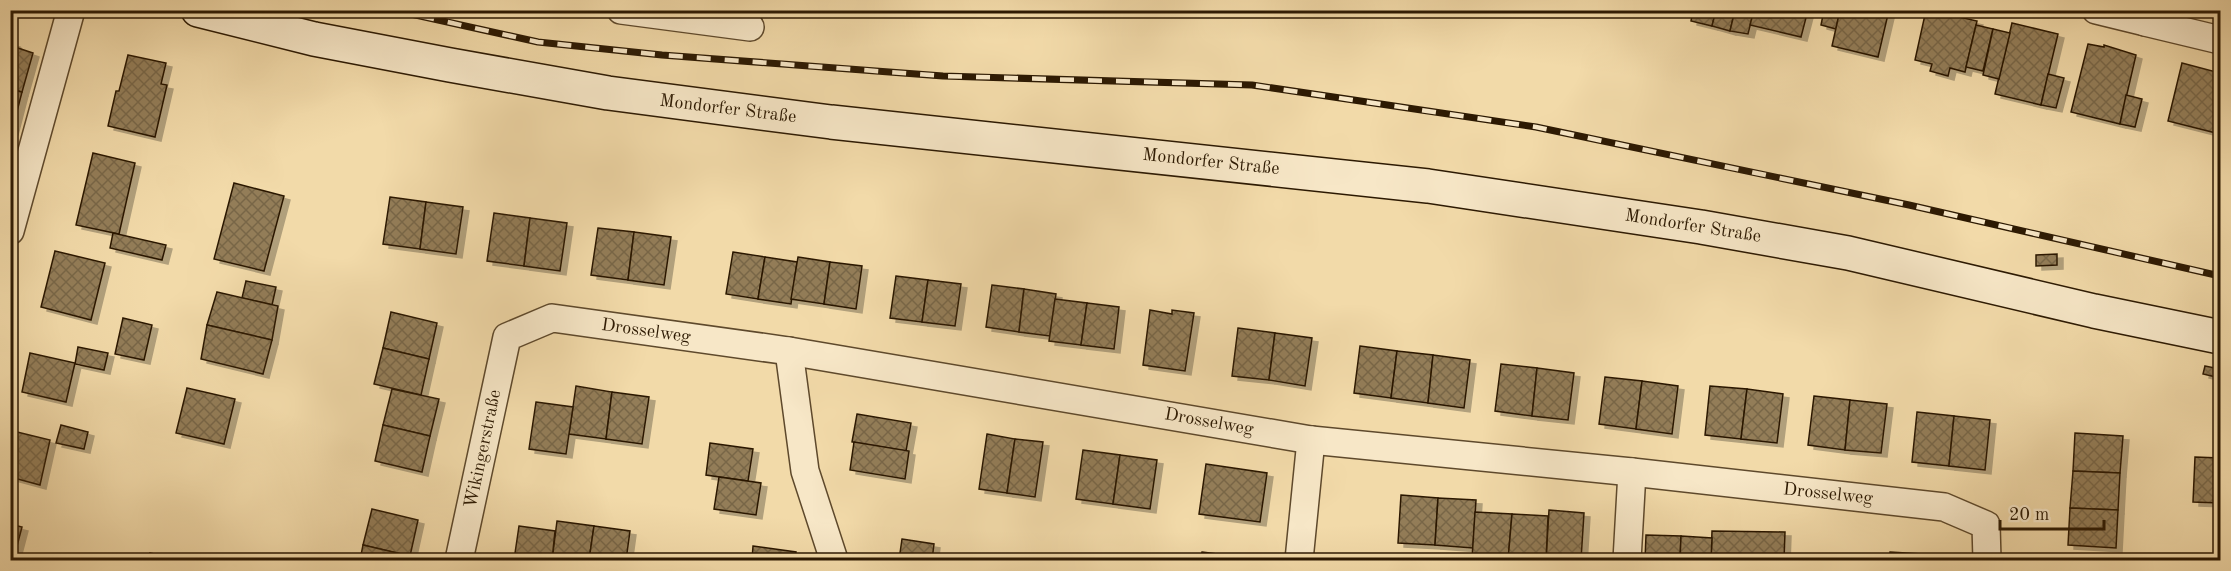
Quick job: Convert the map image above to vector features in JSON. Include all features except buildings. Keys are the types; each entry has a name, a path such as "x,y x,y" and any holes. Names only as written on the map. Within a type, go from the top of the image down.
{"main road":[{"name":"Mondorfer Straße","path":"198,10 314,39 450,66 608,93 831,122 1428,186 1701,226 1848,253 2094,311 2220,337"}],"street":[{"path":"10,231 71,10"},
{"path":"2096,10 2147,16 2220,40"},
{"path":"638,12 750,27"},
{"name":"Drosselweg","path":"507,337 552,318 789,351 1311,440 1632,472 1944,507 1986,525 1987,561"},
{"name":"Wikingerstraße","path":"459,561 507,337"},
{"path":"789,351 805,471 834,561"},
{"path":"1299,561 1311,440"},
{"path":"1627,561 1632,472"}],"railway":[{"path":"393,10 538,42 662,55 943,76 1252,85 1536,127 1909,205 2220,276"}]}
